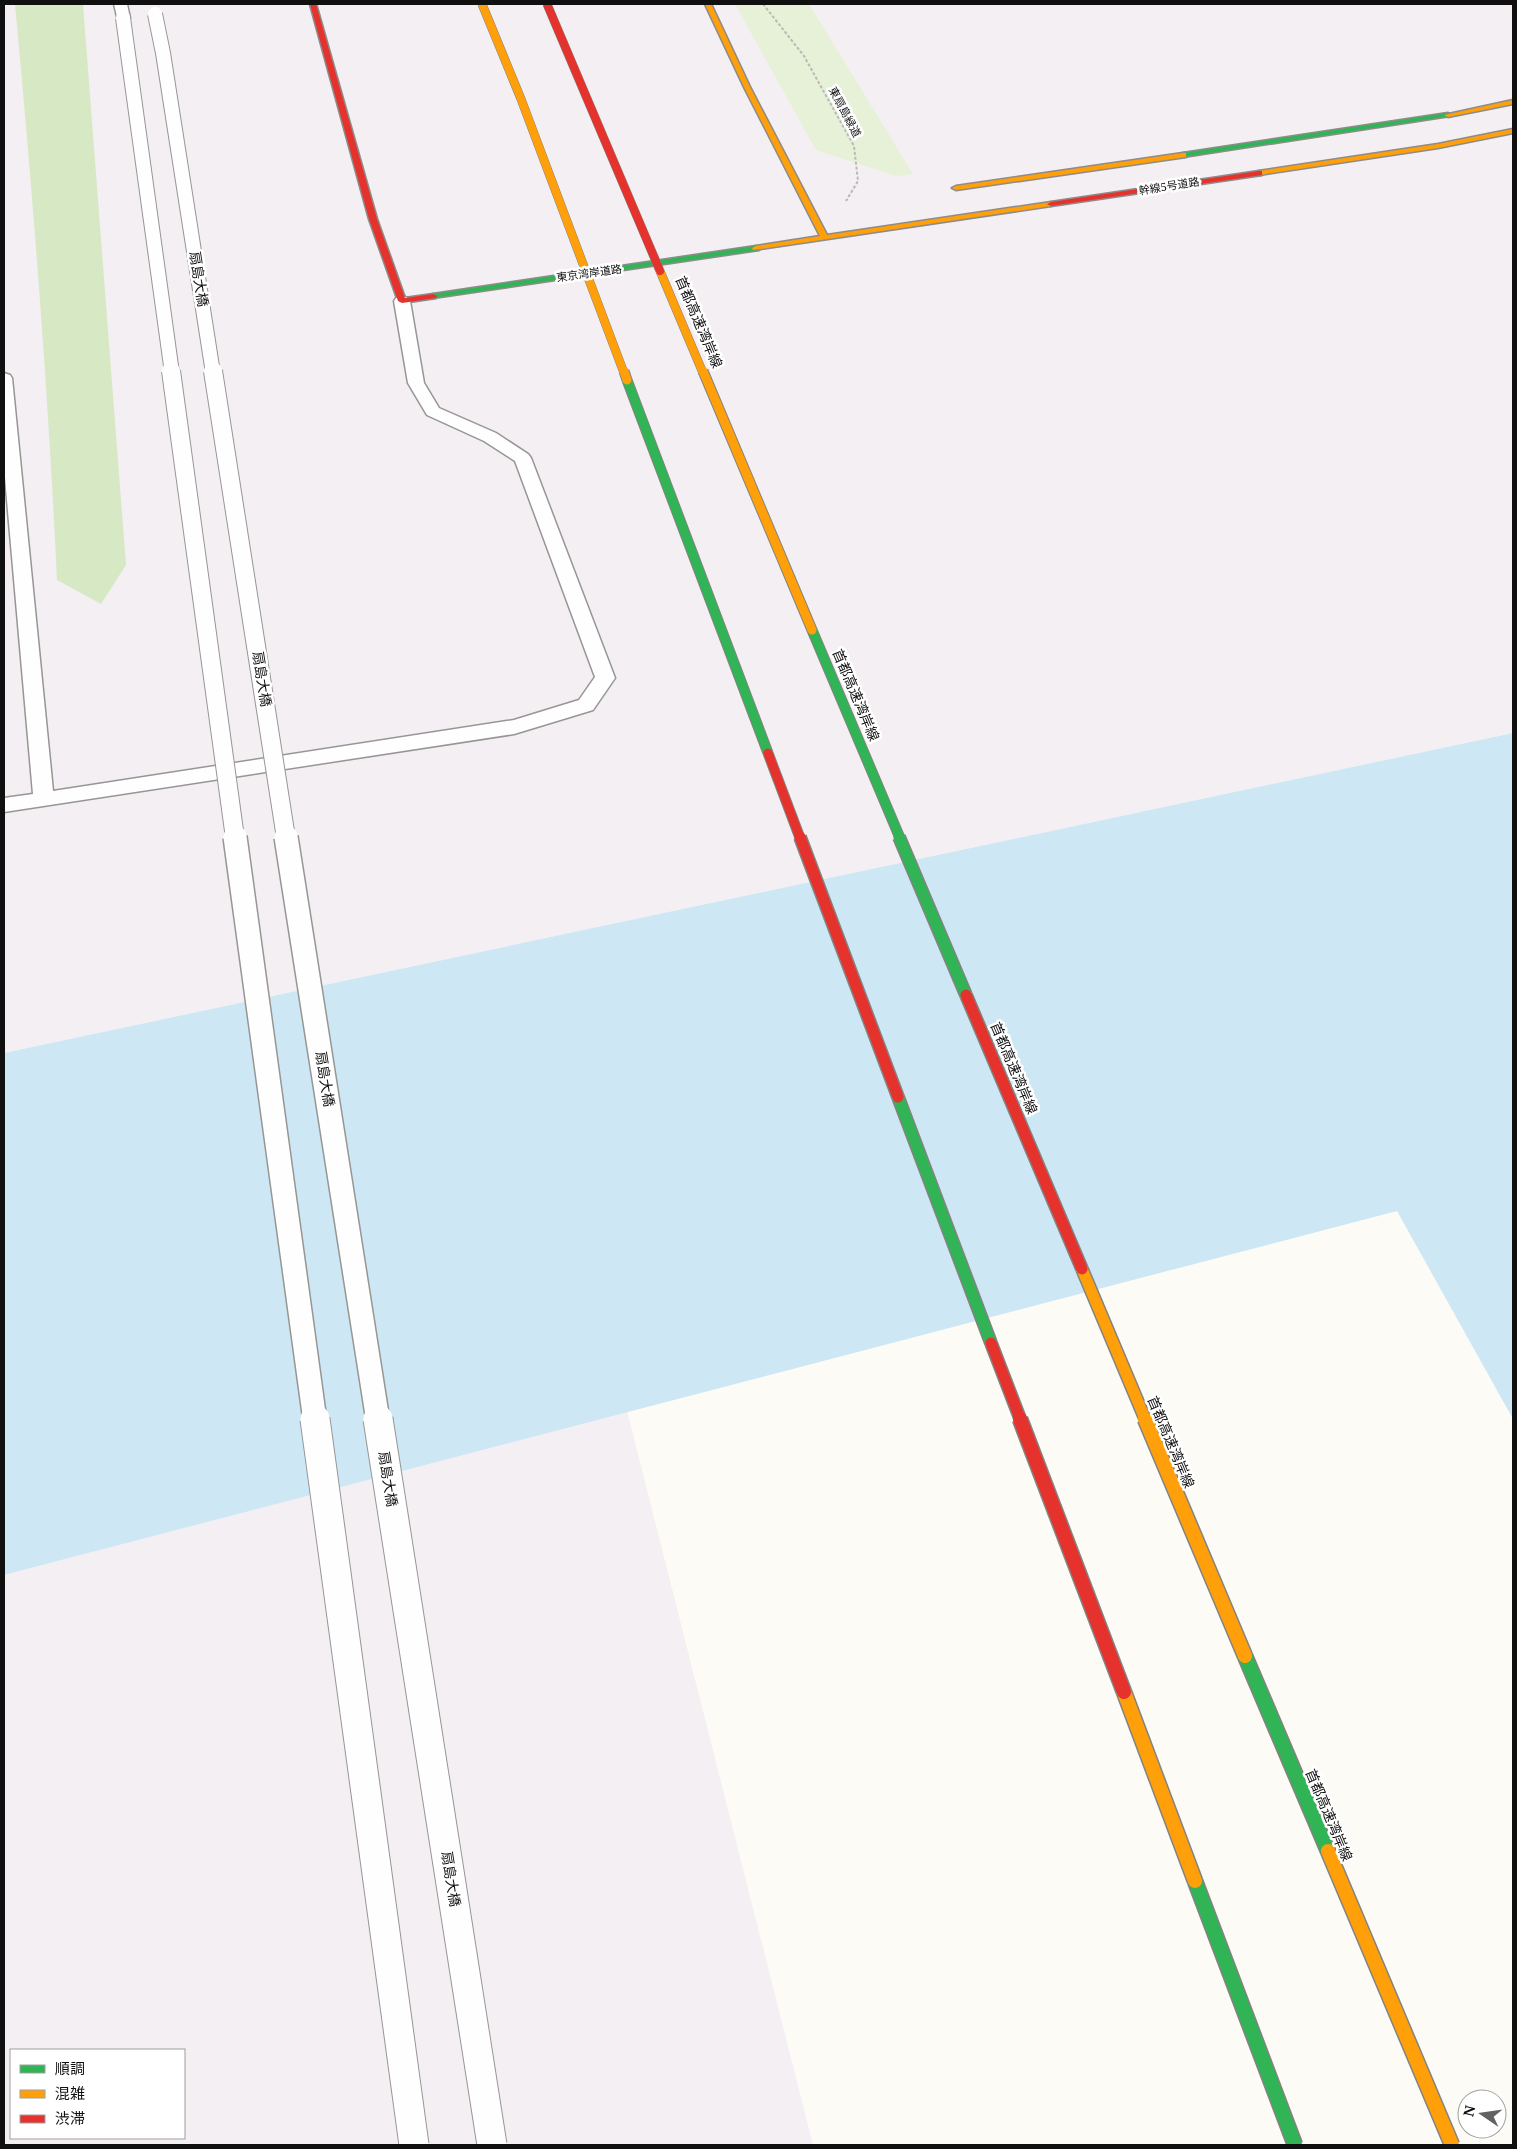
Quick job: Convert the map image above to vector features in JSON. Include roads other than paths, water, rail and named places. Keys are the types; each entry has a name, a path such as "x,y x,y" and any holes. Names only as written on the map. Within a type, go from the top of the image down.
{"main road":[{"path":"314,4 373,219 402,301"},
{"path":"482,4 524,109 1295,2145"},
{"name":"首都高速湾岸線","path":"547,4 585,90 1452,2145"},
{"path":"557,4 585,90"},
{"path":"708,4 747,87 825,238"},
{"path":"956,188 1425,120 1513,102"},
{"name":"幹線5号道路","path":"825,238 1438,146 1513,131"},
{"name":"東京湾岸道路","path":"402,301 825,238"}],"lane":[{"name":"扇島大橋","path":"154,9 172,112 492,2145"},
{"path":"122,11 414,2145"},
{"path":"4,804 44,800 514,727 586,705 606,678 522,458 490,437 433,411 416,383 402,301"},
{"path":"4,378 44,800"}],"water":[{"path":"1513,733 1513,1419 1397,1211 4,1575 4,1053"}]}
